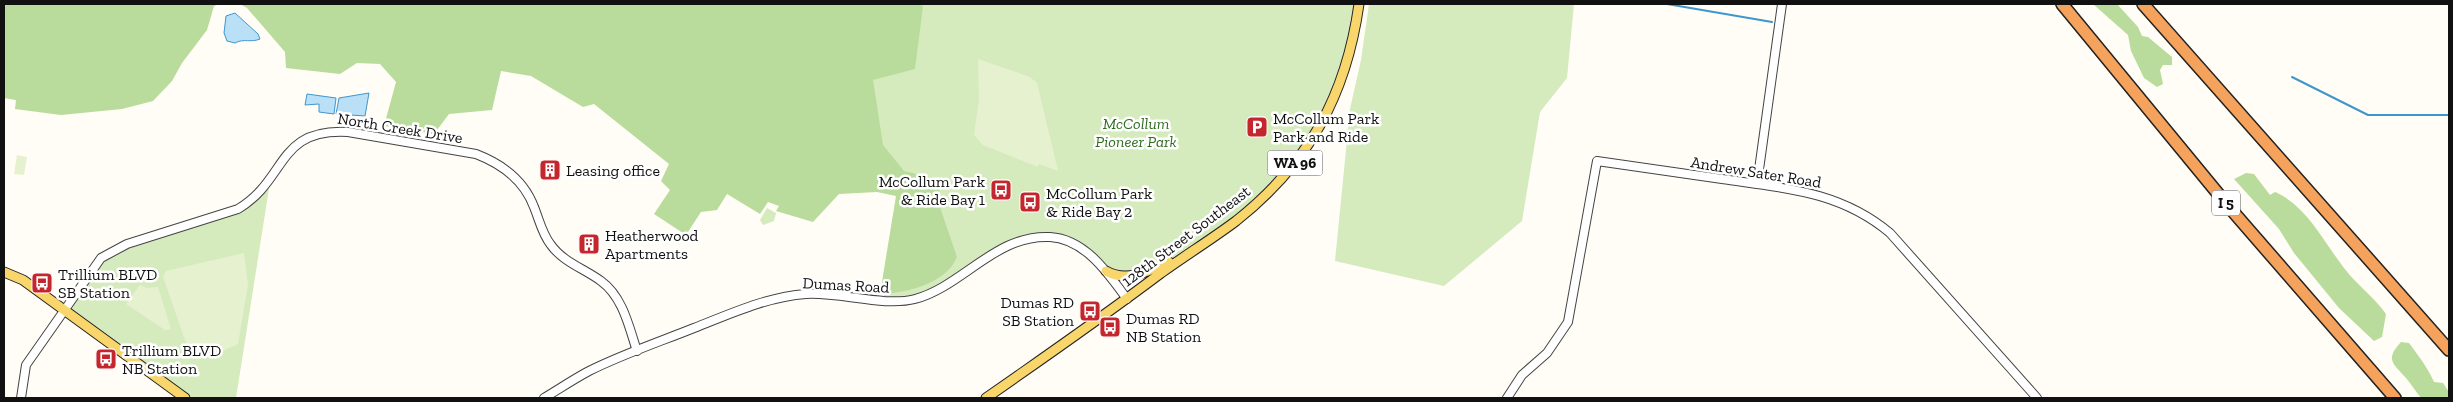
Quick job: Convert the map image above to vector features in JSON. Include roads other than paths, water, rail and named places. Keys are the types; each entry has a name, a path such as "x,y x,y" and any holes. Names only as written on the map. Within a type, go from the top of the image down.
{"highway":[{"name":"I 5","path":"2062,4 2229,207 2395,398"},
{"path":"2143,4 2449,350"}],"main road":[{"name":"128th Street Southeast","path":"986,398 1236,221 1285,176 1322,124 1344,74 1354,38 1359,4"},
{"path":"1106,272 1117,276 1133,276 1186,256"},
{"path":"4,272 22,280 185,398"}],"street":[{"path":"1757,184 1782,4"},
{"name":"North Creek Drive","path":"21,398 26,365 97,262 113,249 238,209 252,200 291,150 305,138 327,131 348,132 476,154 493,160 522,184 534,205 550,245 564,258 602,282 618,300 637,351"},
{"name":"Andrew Sater Road","path":"1507,398 1522,375 1547,353 1568,322 1597,161 1757,184 1829,198 1848,205 1873,219 1890,234 2037,398"},
{"name":"Dumas Road","path":"544,398 589,371 748,306 782,297 814,294 851,296 895,302 912,300 936,291 998,250 1030,238 1051,237 1068,241 1093,258 1127,299"}],"water":[{"path":"235,13 258,34 260,39 235,43 227,41 224,33 226,16"},
{"path":"369,93 365,116 336,114 339,98"},
{"path":"307,94 336,98 334,114 319,112 319,104 305,105"}],"waterway":[{"path":"1667,4 1772,22"},
{"path":"2292,77 2368,115 2449,115"}],"place":[{"name":"McCollum Park Park and Ride","path":"1257,127"},
{"name":"Leasing office","path":"550,170"},
{"name":"McCollum Park & Ride Bay 1","path":"1001,190"},
{"name":"McCollum Park & Ride Bay 2","path":"1030,202"},
{"name":"Heatherwood Apartments","path":"589,244"},
{"name":"Trillium BLVD SB Station","path":"42,283"},
{"name":"Dumas RD SB Station","path":"1090,311"},
{"name":"Dumas RD NB Station","path":"1110,327"},
{"name":"Trillium BLVD NB Station","path":"106,359"}],"park label":[{"name":"McCollum Pioneer Park","path":"1136,132"}]}
